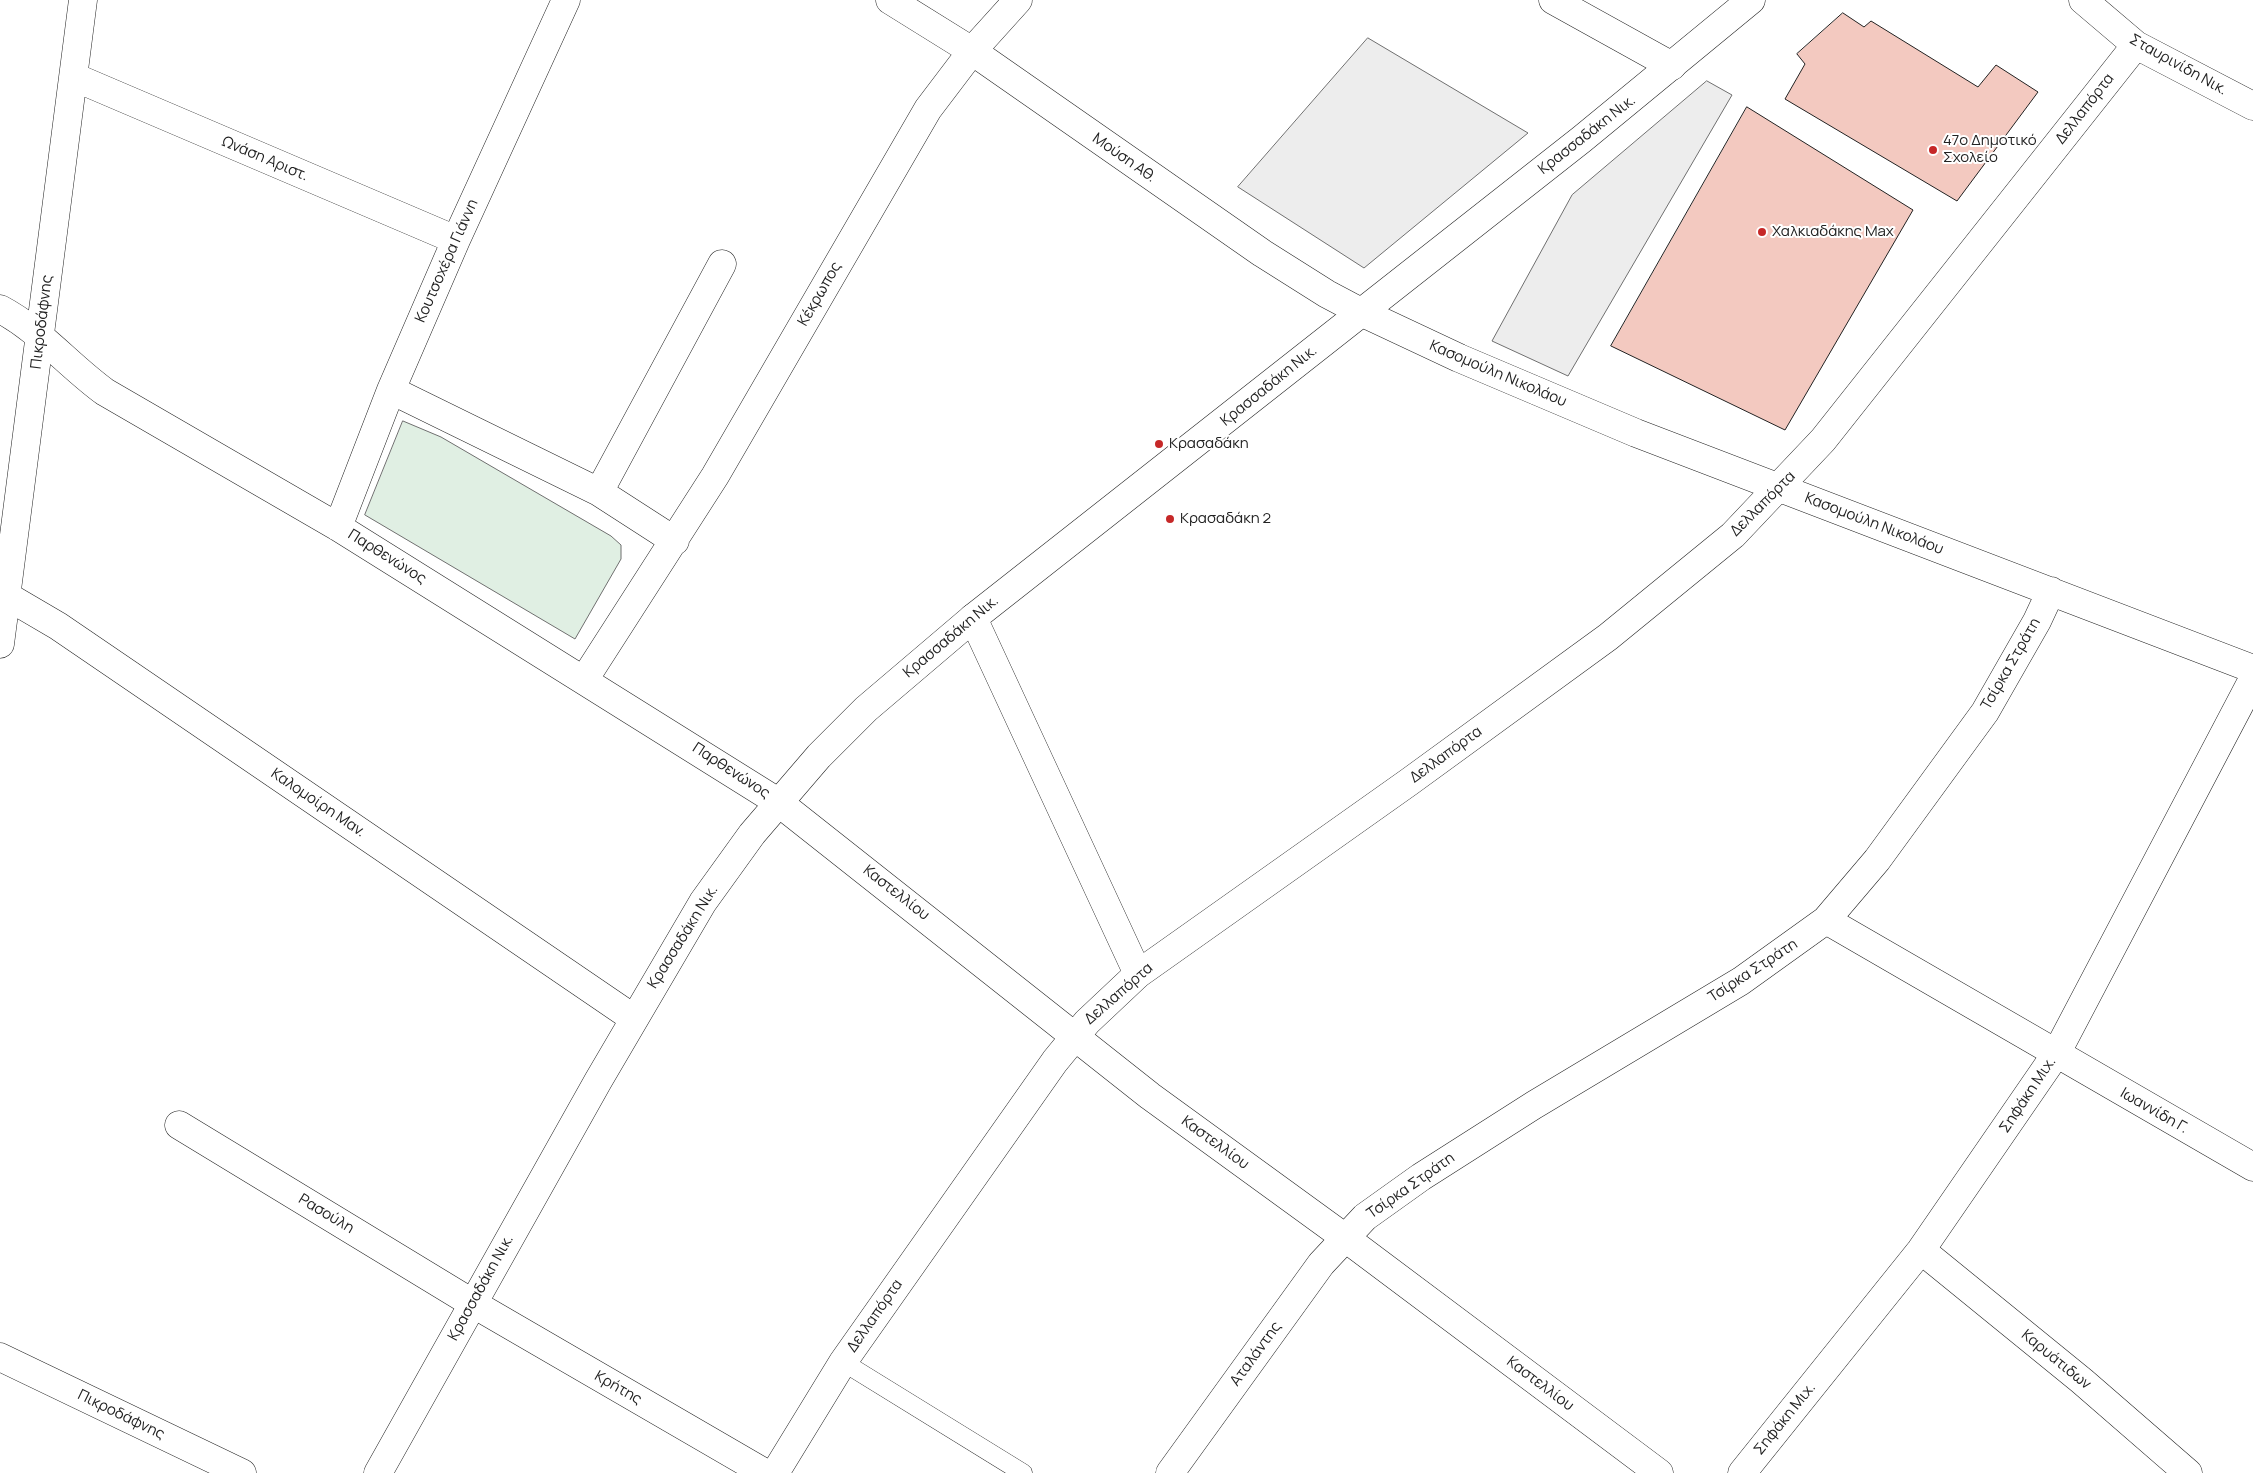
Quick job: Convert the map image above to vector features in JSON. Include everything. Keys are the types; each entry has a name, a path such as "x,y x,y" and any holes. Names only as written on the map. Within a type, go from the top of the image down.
{"street":[{"name":"Πικροδάφνης","path":"0,644 4,594 40,336 83,0"},
{"name":"Κουτσοχέρα Γιάννη","path":"338,527 390,390 456,240 566,0"},
{"name":"Μούση Αθ.","path":"890,0 972,51 1262,253 1361,312"},
{"name":"Κέκρωπος","path":"584,680 675,541 759,402 928,108 972,51 1018,0"},
{"path":"1553,0 1672,66"},
{"name":"Κρασσαδάκη Νικ.","path":"378,1473 472,1302 702,902 778,802 819,756 866,710 973,618 1672,66 1751,0"},
{"name":"Σταυρινίδη Νικ.","path":"2083,0 2136,45 2253,106"},
{"name":"Δελλαπόρτα","path":"775,1473 843,1362 1074,1036 1138,974 1410,782 1608,637 1733,535 1780,488 1823,440 2136,45"},
{"name":"Ωνάση Αριστ.","path":"74,78 456,240"},
{"path":"599,492 722,264"},
{"name":"Παρθενώνος","path":"0,309 40,336 86,378 105,392 338,527 778,802"},
{"name":"Κασομούλη Νικολάου","path":"1361,312 1432,346 1567,404 1780,488 2253,669"},
{"path":"390,390 599,492 675,541"},
{"name":"Τσίρκα Στράτη","path":"1344,1236 1365,1218 1421,1177 1534,1105 1741,981 1826,920 1877,860 1985,712 2037,621 2051,591"},
{"name":"Καλομοίρη Μαν.","path":"4,594 58,626 634,1018"},
{"path":"973,618 1138,974"},
{"name":"Σηφάκη Μιχ.","path":"1742,1473 1921,1250 2056,1054 2253,679"},
{"name":"Καστελλίου","path":"778,802 1150,1096 1344,1236 1659,1473"},
{"name":"Ιωαννίδη Γ.","path":"1826,920 2253,1167"},
{"name":"Ρασούλη","path":"179,1125 472,1302"},
{"name":"Αταλάντης","path":"1170,1473 1294,1300 1344,1236"},
{"name":"Καρυάτιδων","path":"1921,1250 2082,1381 2188,1473"},
{"name":"Κρήτης","path":"472,1302 765,1473"},
{"name":"Πικροδάφνης","path":"0,1356 242,1473"}],"lane":[{"path":"843,1362 1023,1473"}],"green space":[{"path":"403,421 441,437 611,536 621,545 621,559 575,639 365,515"}],"shaded area":[{"path":"1368,38 1528,133 1364,268 1238,187"},
{"path":"1707,81 1732,95 1568,376 1492,341 1572,195"}],"building":[{"name":"47ο Δημοτικό Σχολείο","path":"1843,13 1864,27 1871,21 1978,87 1996,65 2038,92 1957,201 1785,99 1805,64 1797,54"},
{"path":"1747,107 1913,210 1785,430 1611,346"}],"place":[{"name":"47ο Δημοτικό Σχολείο","path":"1933,150"},
{"name":"Χαλκιαδάκης Max","path":"1762,232"},
{"name":"Κρασαδάκη","path":"1159,444"},
{"name":"Κρασαδάκη 2","path":"1170,519"}]}
